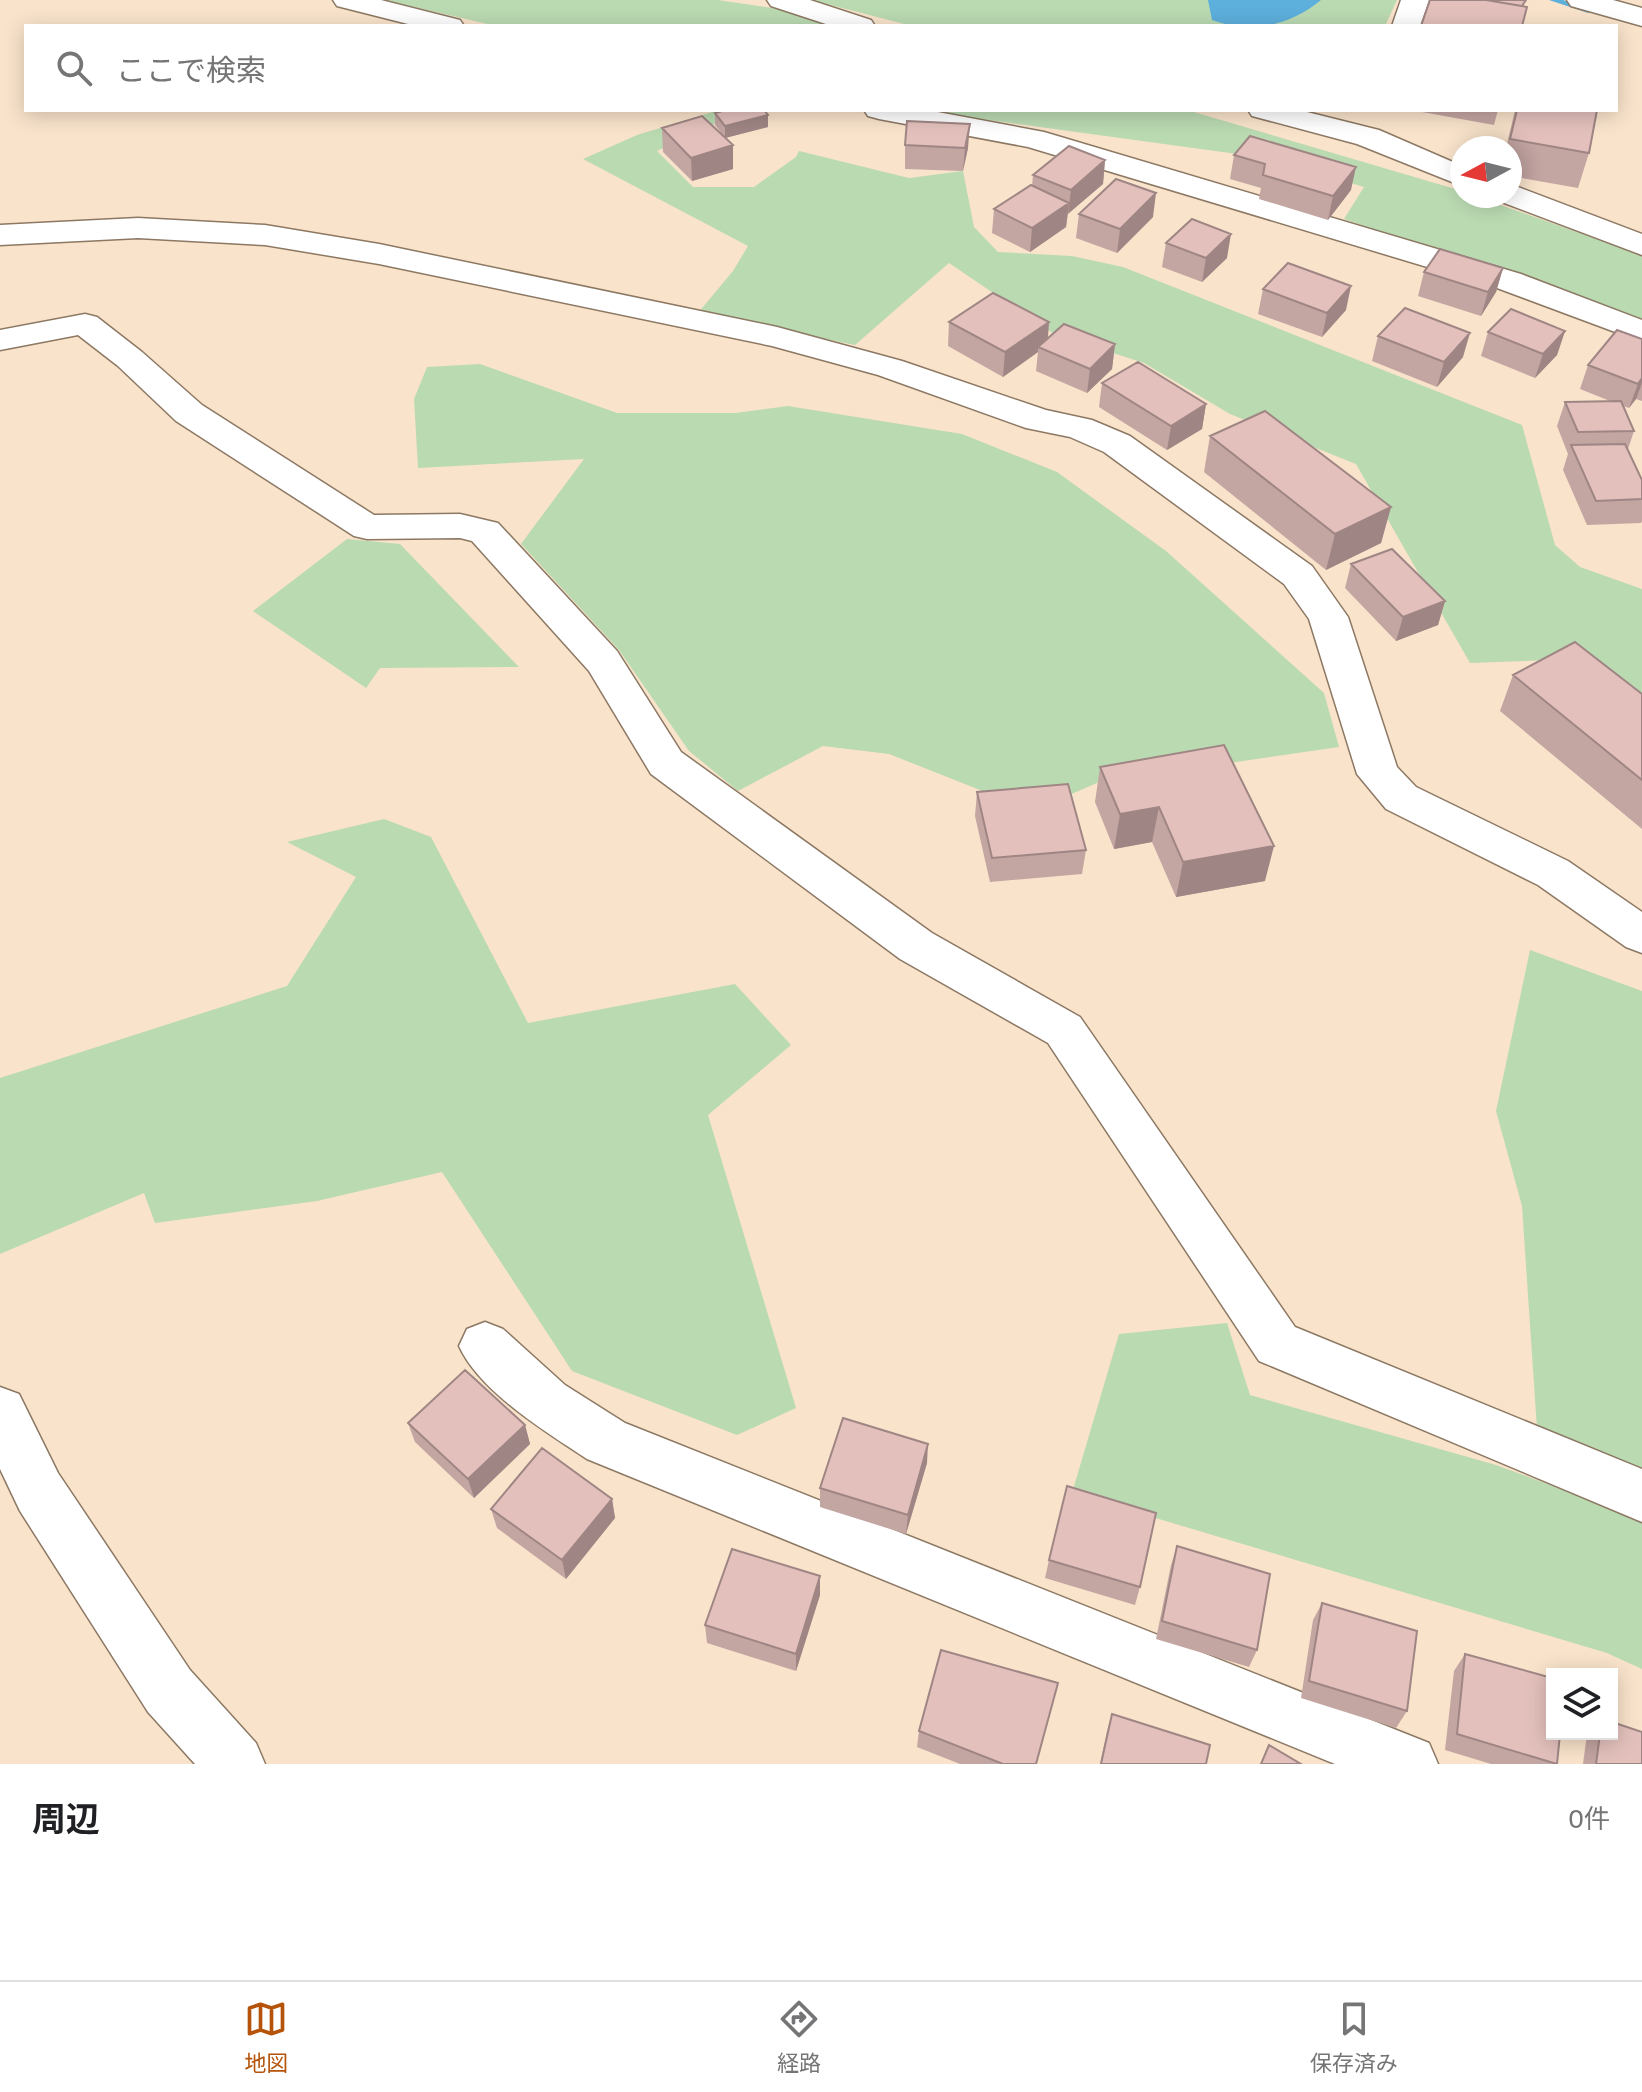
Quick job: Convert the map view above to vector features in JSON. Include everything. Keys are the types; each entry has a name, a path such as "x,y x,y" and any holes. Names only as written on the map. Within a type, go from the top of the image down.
{"street":[{"path":"347,0 442,24"},
{"path":"1407,24 1415,0"},
{"path":"1581,0 1642,17"},
{"path":"797,2 856,24"},
{"path":"890,112 1033,139 1509,281 1642,332"},
{"path":"1280,112 1373,123 1450,170"},
{"path":"1522,199 1642,245"},
{"path":"0,235 138,228 265,235 379,254 777,337 890,368 1039,420 1079,428 1117,444 1298,575 1328,617 1378,774 1401,798 1553,873 1642,935"},
{"path":"0,340 85,324 130,359 189,413 367,527 460,526 485,532 603,661 666,763 916,946 1064,1030 1277,1344 1642,1496"},
{"path":"485,1346 546,1402 606,1441 1408,1764"},
{"path":"0,1412 39,1492 169,1691 235,1764"}],"green space":[{"path":"384,0 718,0 772,8 839,24 487,24"},
{"path":"811,0 1397,0 1386,24 904,24"},
{"path":"712,112 748,112 709,126 657,151 693,187 754,187 796,157 799,151 909,178 963,171 974,227 998,252 1072,256 1123,267 1522,425 1555,545 1580,567 1642,589 1642,721 1554,660 1470,663 1356,464 1230,414 1144,363 1054,334 949,263 855,345 698,313 733,271 748,246 583,159 637,135"},
{"path":"931,112 1194,112 1450,187 1450,208 1509,208 1642,255 1642,324 1344,219 1364,187 1273,159"},
{"path":"480,364 617,413 735,413 788,406 962,434 1057,472 1166,551 1324,693 1339,747 1099,782 1033,811 889,754 823,746 738,791 689,751 619,650 521,544 584,459 418,468 414,399 427,367"},
{"path":"347,539 400,544 519,667 380,668 366,688 253,611"},
{"path":"384,819 431,837 528,1023 735,984 791,1045 708,1115 796,1408 737,1435 572,1371 442,1172 317,1201 155,1223 144,1193 0,1254 0,1078 287,986 356,877 287,842"},
{"path":"1530,950 1642,991 1642,1474 1537,1429 1522,1206 1496,1111"},
{"path":"1227,1323 1250,1395 1496,1465 1642,1519 1642,1669 1607,1653 1072,1493 1119,1334"}],"water":[{"path":"1208,0 1321,0 1296,16 1272,24 1226,24 1212,20"}],"building":[{"path":"1430,0 1486,0 1527,7 1523,24 1422,24"},
{"path":"1486,0 1526,0 1522,6"},
{"path":"766,112 768,115 725,126 715,113"},
{"path":"1517,112 1597,112 1589,153 1522,141 1522,136 1511,136"},
{"path":"702,116 733,145 691,158 662,128"},
{"path":"907,121 970,124 965,148 905,145"},
{"path":"1250,136 1356,167 1333,196 1263,175 1265,164 1234,155"},
{"path":"1069,146 1105,160 1071,190 1033,175"},
{"path":"1116,179 1156,193 1120,229 1079,214"},
{"path":"1031,185 1069,203 1032,228 994,209"},
{"path":"1192,219 1231,234 1206,258 1166,243"},
{"path":"1440,249 1503,268 1488,292 1424,272"},
{"path":"1288,263 1351,286 1327,313 1263,289"},
{"path":"993,293 1049,322 1005,352 949,322"},
{"path":"1405,308 1470,333 1444,362 1378,336"},
{"path":"1511,309 1565,331 1543,354 1488,332"},
{"path":"1064,324 1115,344 1090,369 1038,347"},
{"path":"1617,330 1642,339 1642,378 1638,384 1588,365"},
{"path":"1138,362 1206,404 1171,426 1102,383"},
{"path":"1621,401 1634,431 1578,432 1565,402"},
{"path":"1265,411 1391,507 1335,534 1210,436"},
{"path":"1625,444 1642,480 1642,499 1596,501 1571,445"},
{"path":"1392,549 1445,601 1403,617 1351,564"},
{"path":"1575,642 1642,694 1642,780 1513,675"},
{"path":"1224,745 1274,846 1183,862 1159,807 1120,814 1100,767"},
{"path":"1068,784 1086,850 992,858 977,792"},
{"path":"465,1370 525,1425 468,1479 408,1423"},
{"path":"843,1418 928,1444 908,1515 820,1488"},
{"path":"542,1448 612,1499 562,1560 491,1509"},
{"path":"1067,1486 1156,1513 1140,1587 1049,1560"},
{"path":"1177,1546 1270,1574 1257,1650 1162,1621"},
{"path":"732,1549 820,1576 796,1654 705,1625"},
{"path":"1322,1603 1417,1631 1407,1711 1309,1681"},
{"path":"941,1650 1058,1683 1036,1764 1003,1764 919,1731"},
{"path":"1465,1654 1546,1676 1546,1740 1559,1740 1557,1764 1457,1734"},
{"path":"1112,1714 1210,1745 1206,1764 1101,1764"},
{"path":"1618,1724 1642,1732 1642,1764 1596,1764 1599,1740 1618,1740"},
{"path":"1269,1745 1301,1764 1261,1764"}],"waterway":[{"path":"1553,0 1588,10"}]}
